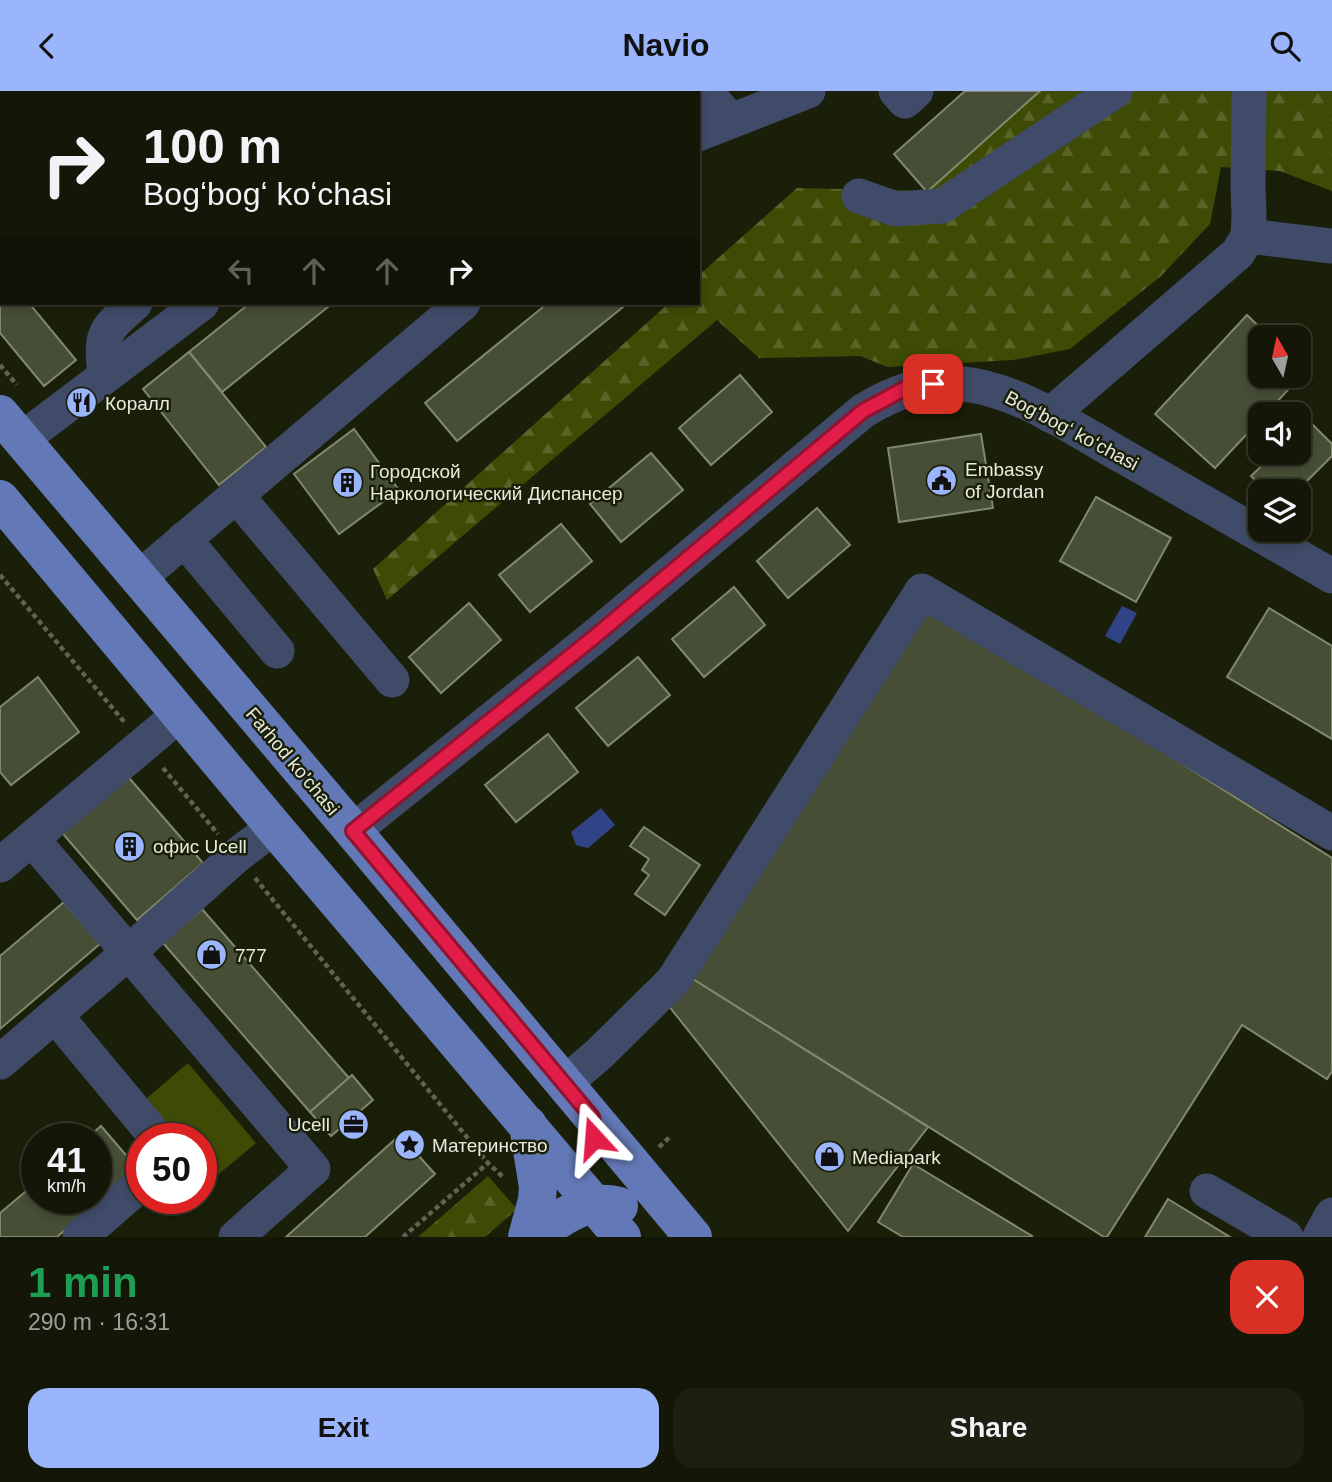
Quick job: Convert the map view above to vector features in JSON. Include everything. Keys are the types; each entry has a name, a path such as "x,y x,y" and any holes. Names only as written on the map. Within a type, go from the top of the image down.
{"main road":[{"name":"Farhod ko'chasi","path":"11,427 693,1237"},
{"path":"0,499 622,1237"},
{"path":"568,1237 594,1203 599,1182 592,1117"},
{"path":"527,1237 538,1187 528,1125"},
{"path":"533,1237 562,1217 594,1203 616,1205 680,1237"}],"lane":[{"path":"705,91 730,120"},
{"path":"700,133 808,91"},
{"path":"896,91 905,101 916,91"},
{"path":"859,197 896,209 942,206 1115,91"},
{"path":"1050,415 1238,253 1248,236 1249,91"},
{"path":"1248,236 1332,246"},
{"path":"105,375 102,347 107,328 133,305"},
{"path":"11,427 105,375 199,305"},
{"path":"139,579 461,305"},
{"name":"Bogʻbogʻ koʻchasi","path":"353,831 593,638 870,407 904,389 960,384 998,391 1050,415 1332,576"},
{"path":"236,495 392,680"},
{"path":"184,539 278,651"},
{"path":"564,1084 599,1054 673,981 922,591 1332,833"},
{"path":"0,865 180,714"},
{"path":"0,1062 236,856 274,827"},
{"path":"32,839 313,1169 236,1237"},
{"path":"55,1015 145,1123"},
{"path":"1207,1191 1286,1237"},
{"path":"80,1237 126,1197"},
{"path":"1320,1237 1332,1215"}],"path":[{"path":"0,575 145,745 488,1163 507,1181"},
{"path":"653,1152 671,1136"},
{"path":"403,1237 488,1163"}],"green space":[{"path":"1040,91 1332,91 1332,191 1280,171 1221,167 1210,224 1161,276 1070,349 1013,360 888,367 860,356 759,358 717,320 387,600 373,569 667,305 700,305 700,274 797,188 927,191"},
{"path":"188,1063 256,1143 217,1176 217,1123 167,1123 146,1099"},
{"path":"488,1176 517,1209 485,1237 418,1237"}],"water":[{"path":"1122,606 1137,613 1120,644 1105,636"},
{"path":"601,808 615,825 588,848 576,845 571,832"}],"building":[{"path":"965,91 1040,91 927,192 894,154"},
{"path":"0,305 31,305 76,360 44,386 0,333"},
{"path":"248,305 331,305 222,392 189,352"},
{"path":"546,305 626,305 457,441 425,403"},
{"path":"1247,315 1257,325 1248,325 1248,389 1289,389 1277,402 1248,402 1248,433 1215,468 1155,414"},
{"path":"189,352 266,447 219,485 143,389"},
{"path":"740,375 772,412 711,465 679,428"},
{"path":"1311,423 1332,444 1332,456 1309,479 1254,479 1251,476 1262,465 1311,465"},
{"name":"Городской Наркологический Диспансер","path":"354,429 399,490 339,534 294,474"},
{"path":"981,434 993,508 899,522 888,448"},
{"path":"651,453 683,490 621,542 590,504"},
{"path":"1096,497 1171,538 1136,602 1060,561"},
{"path":"817,508 850,545 788,598 757,561"},
{"path":"561,524 592,561 530,612 499,575"},
{"path":"734,587 765,625 704,677 672,639"},
{"path":"925,602 1332,858 1332,1071 1327,1079 1242,1025 1107,1237 688,976"},
{"path":"469,603 501,640 441,693 409,657"},
{"path":"1269,608 1332,646 1332,739 1227,677"},
{"path":"638,657 670,695 608,746 576,708"},
{"path":"38,677 79,732 11,785 0,772 0,707"},
{"path":"548,734 578,772 516,822 485,785"},
{"name":"офис Ucell","path":"124,772 203,863 137,920 58,828"},
{"path":"644,827 700,865 665,915 635,894 649,875 642,870 649,859 630,846"},
{"path":"64,902 100,944 0,1029 0,956"},
{"path":"202,909 349,1078 310,1112 163,943"},
{"path":"688,976 928,1127 848,1231 668,1005"},
{"path":"352,1075 373,1100 331,1136 310,1112"},
{"path":"400,1135 435,1174 365,1237 286,1237"},
{"path":"112,1139 126,1155 126,1177 112,1190"},
{"path":"913,1164 1032,1236 903,1237 878,1222"},
{"path":"21,1195 21,1214 84,1214 57,1237 0,1237 0,1213"},
{"path":"1168,1199 1230,1237 1145,1237"}],"place":[{"name":"Коралл","path":"82,403"},
{"name":"Embassy of Jordan","path":"942,480"},
{"name":"Городской Наркологический Диспансер","path":"347,482"},
{"name":"офис Ucell","path":"130,846"},
{"name":"777","path":"212,955"},
{"name":"Ucell","path":"353,1124"},
{"name":"Материнство","path":"409,1145"},
{"name":"Mediapark","path":"829,1157"}],"route":[{"path":"594,1138 592,1117 353,831 593,638 863,411 904,389 933,384"}]}
